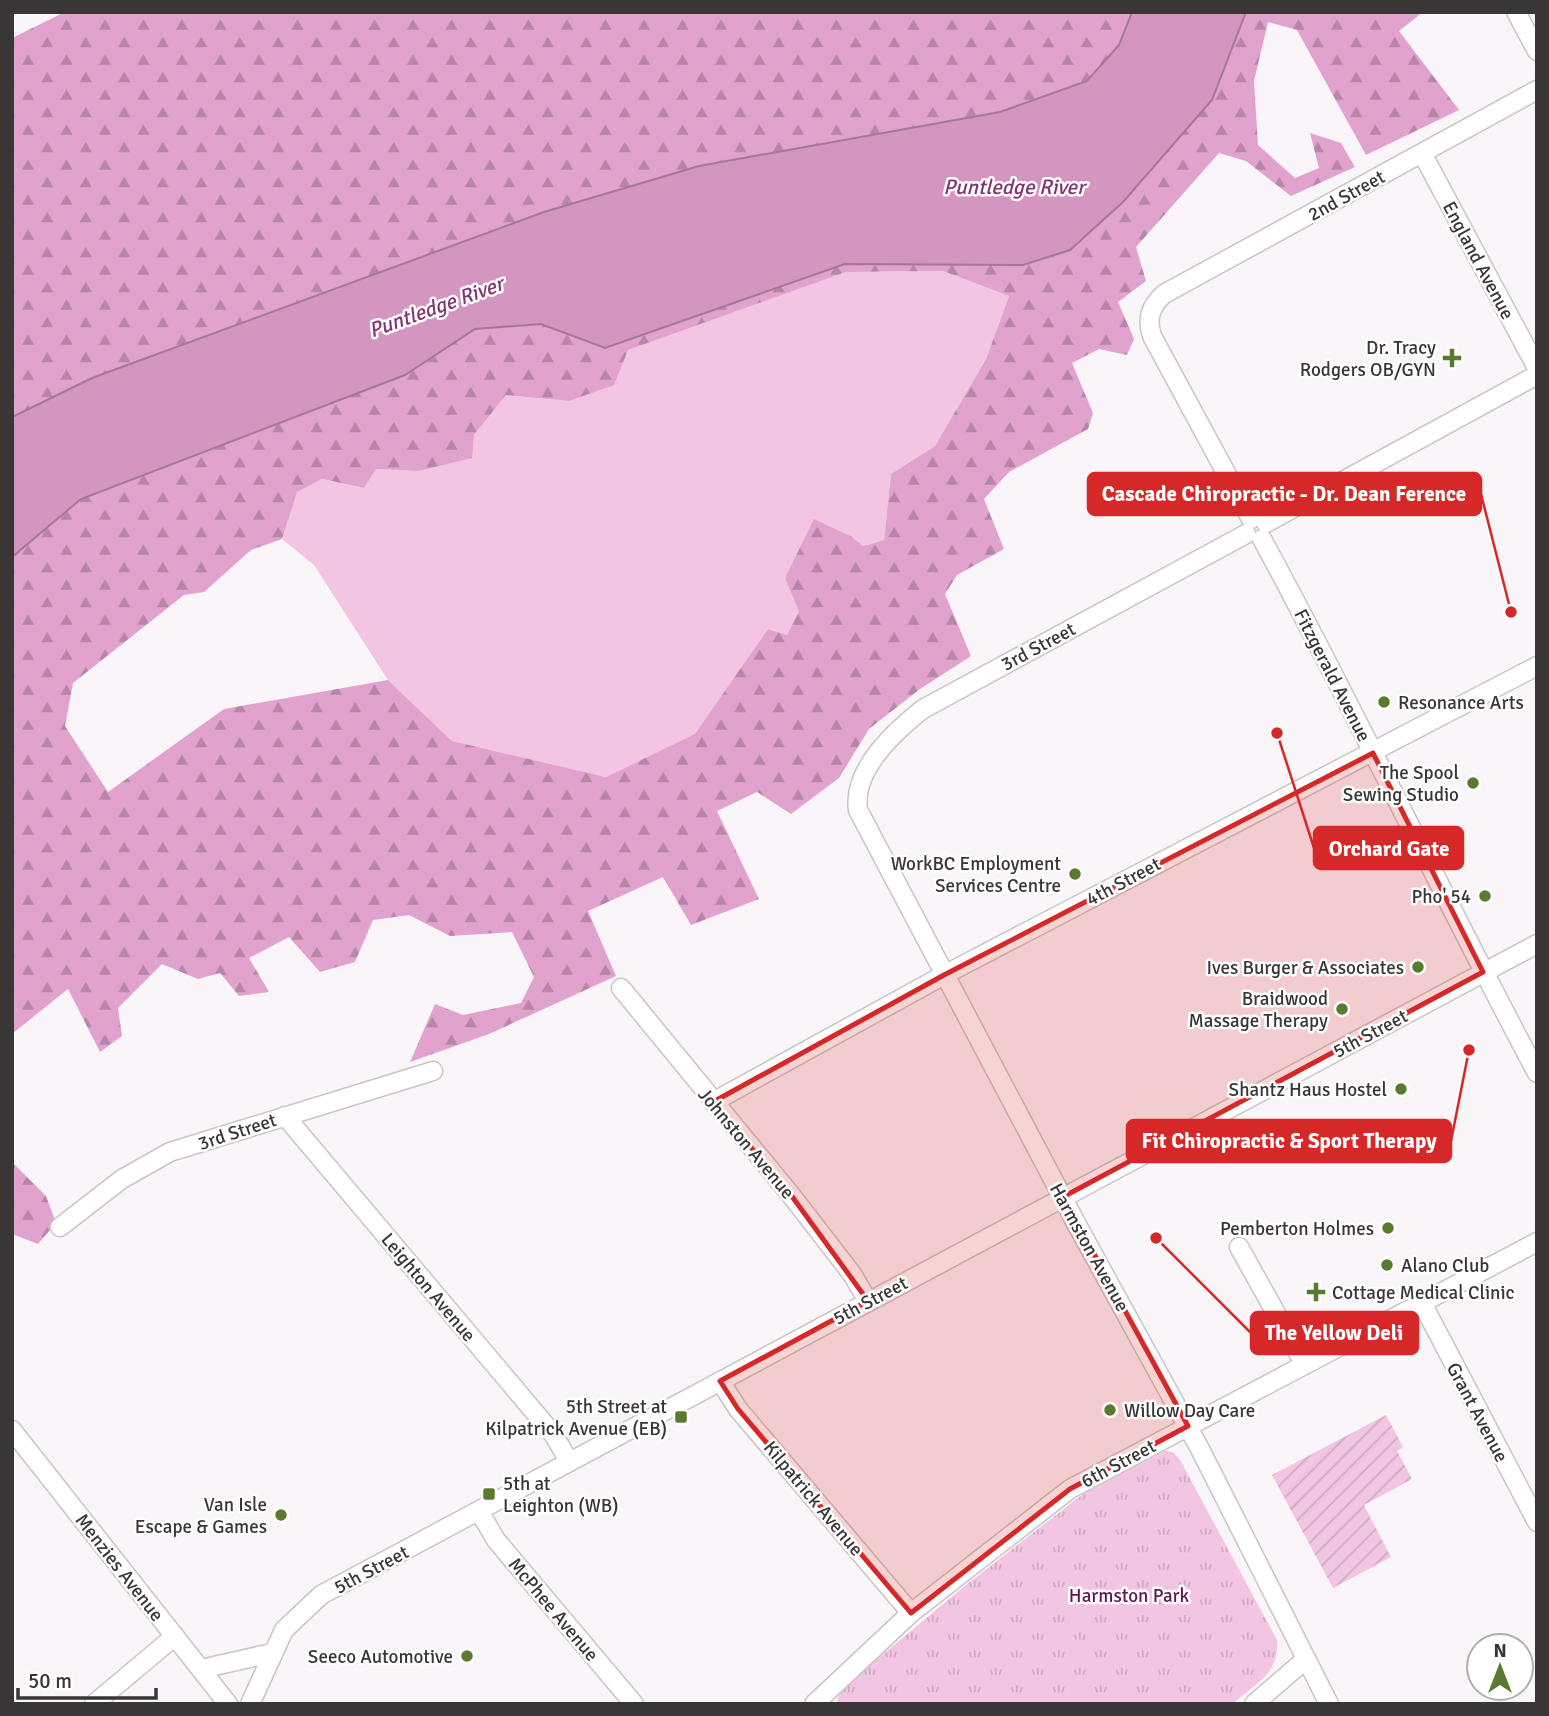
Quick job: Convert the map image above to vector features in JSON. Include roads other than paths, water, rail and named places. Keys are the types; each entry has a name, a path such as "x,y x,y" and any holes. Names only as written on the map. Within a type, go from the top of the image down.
{"street":[{"path":"1516,12 1537,51"},
{"name":"2nd Street","path":"1156,301 1164,294 1537,90"},
{"name":"England Avenue","path":"1422,153 1537,368"},
{"name":"Fitzgerald Avenue","path":"1156,301 1149,315 1152,336 1256,528 1537,1073"},
{"name":"3rd Street","path":"858,789 882,749 923,709 1537,375"},
{"name":"4th Street","path":"713,1102 944,975 1537,666"},
{"name":"Harmston Avenue","path":"858,789 858,810 944,975 1188,1426 1329,1704"},
{"name":"5th Street","path":"250,1704 272,1653 292,1621 321,1595 1537,944"},
{"name":"Johnston Avenue","path":"621,988 791,1195 852,1274 868,1301"},
{"name":"3rd Street","path":"60,1227 122,1179 170,1152 433,1071"},
{"name":"Leighton Avenue","path":"285,1116 552,1434 569,1461"},
{"name":"6th Street","path":"814,1704 911,1613 1070,1489 1537,1242"},
{"path":"1239,1247 1305,1365"},
{"name":"Grant Avenue","path":"1421,1301 1537,1522"},
{"name":"Kilpatrick Avenue","path":"720,1381 738,1409 911,1613"},
{"name":"Menzies Avenue","path":"12,1430 228,1704"},
{"name":"McPhee Avenue","path":"479,1511 496,1540 634,1704"},
{"path":"94,1704 175,1636"},
{"path":"201,1669 272,1653"},
{"path":"1254,1704 1306,1660"}],"water":[{"name":"Puntledge River","path":"1132,12 1246,12 1212,100 1123,202 1070,250 1023,265 845,264 605,348 541,324 475,329 405,375 81,499 12,557 12,417 92,378 544,212 699,166 1000,112 1087,81 1119,45"}],"place":[{"name":"Dr. Tracy Rodgers OB/GYN","path":"1452,358"},
{"name":"Cascade Chiropractic - Dr. Dean Ference","path":"1511,612"},
{"name":"Resonance Arts","path":"1384,702"},
{"name":"Orchard Gate","path":"1277,733"},
{"name":"The Spool Sewing Studio","path":"1473,783"},
{"name":"WorkBC Employment Services Centre","path":"1075,874"},
{"name":"Pho' 54","path":"1485,896"},
{"name":"Ives Burger & Associates","path":"1418,967"},
{"name":"Braidwood Massage Therapy","path":"1342,1009"},
{"name":"Fit Chiropractic & Sport Therapy","path":"1469,1050"},
{"name":"Shantz Haus Hostel","path":"1401,1089"},
{"name":"Pemberton Holmes","path":"1388,1228"},
{"name":"The Yellow Deli","path":"1156,1238"},
{"name":"Alano Club","path":"1387,1265"},
{"name":"Cottage Medical Clinic","path":"1316,1292"},
{"name":"Willow Day Care","path":"1110,1410"},
{"name":"5th Street at Kilpatrick Avenue (EB)","path":"681,1417"},
{"name":"5th at Leighton (WB)","path":"489,1494"},
{"name":"Van Isle Escape & Games","path":"281,1515"},
{"name":"Seeco Automotive","path":"467,1656"}],"park label":[{"name":"Harmston Park","path":"1129,1595"}]}
